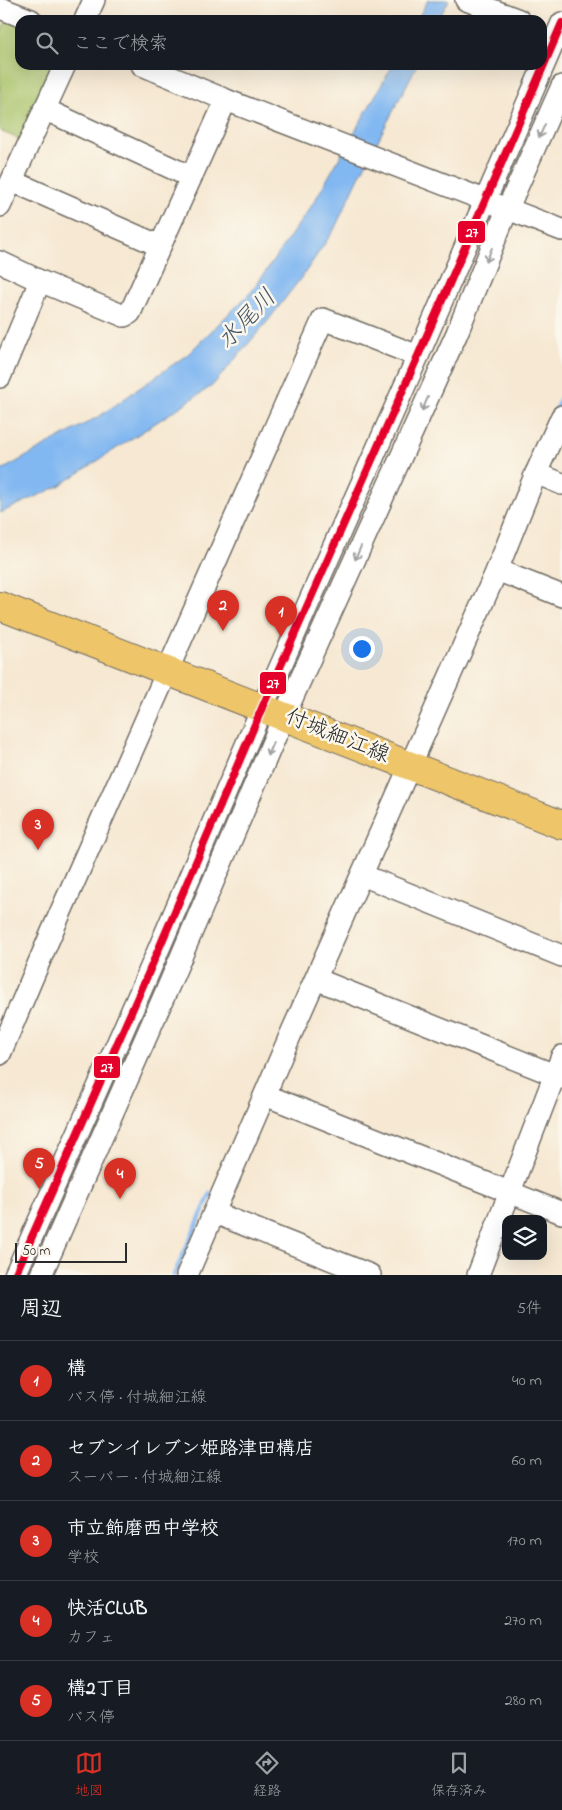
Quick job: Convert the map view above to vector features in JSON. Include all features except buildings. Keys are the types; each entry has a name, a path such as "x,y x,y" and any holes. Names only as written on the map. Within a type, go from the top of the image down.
{"main road":[{"name":"付城細江線","path":"0,606 562,825"}],"street":[{"path":"87,15 94,0"},
{"path":"471,2 506,15"},
{"path":"1,12 15,16"},
{"path":"547,46 554,29"},
{"path":"0,206 63,70"},
{"path":"154,70 332,142 562,230"},
{"path":"41,1275 169,985 273,712 537,70"},
{"path":"15,1275 148,974 457,333 562,86"},
{"path":"0,262 124,316 130,313 226,100"},
{"path":"44,110 191,176"},
{"path":"12,181 160,246"},
{"path":"0,377 5,352 40,281"},
{"path":"0,1054 51,934 323,319 418,356"},
{"path":"188,1275 409,766 497,570 536,473 562,416"},
{"path":"536,473 562,484"},
{"path":"497,570 562,596"},
{"path":"362,875 562,956"},
{"path":"316,979 560,1069 478,1275"},
{"path":"266,1095 562,1213"},
{"path":"215,1213 370,1275"}],"green space":[{"path":"6,20 15,23 15,70 55,70 23,141 0,131 0,35"}],"water":[{"path":"428,0 449,0 441,15 420,15"},
{"name":"水尾川","path":"390,70 414,70 334,230 304,274 267,322 212,386 59,486 0,513 0,471 101,415 188,354 252,291 314,202"}],"waterway":[{"path":"555,412 562,395"},
{"path":"174,1275 211,1193"}],"transit line":[{"name":"27","path":"547,58 562,23"},
{"name":"27","path":"15,1275 542,70"}],"place":[{"name":"セブンイレブン姫路津田構店","path":"223,631"},
{"name":"構","path":"281,637"},
{"name":"市立飾磨西中学校","path":"38,850"},
{"name":"構2丁目","path":"39,1189"},
{"name":"快活CLUB","path":"120,1199"}]}
